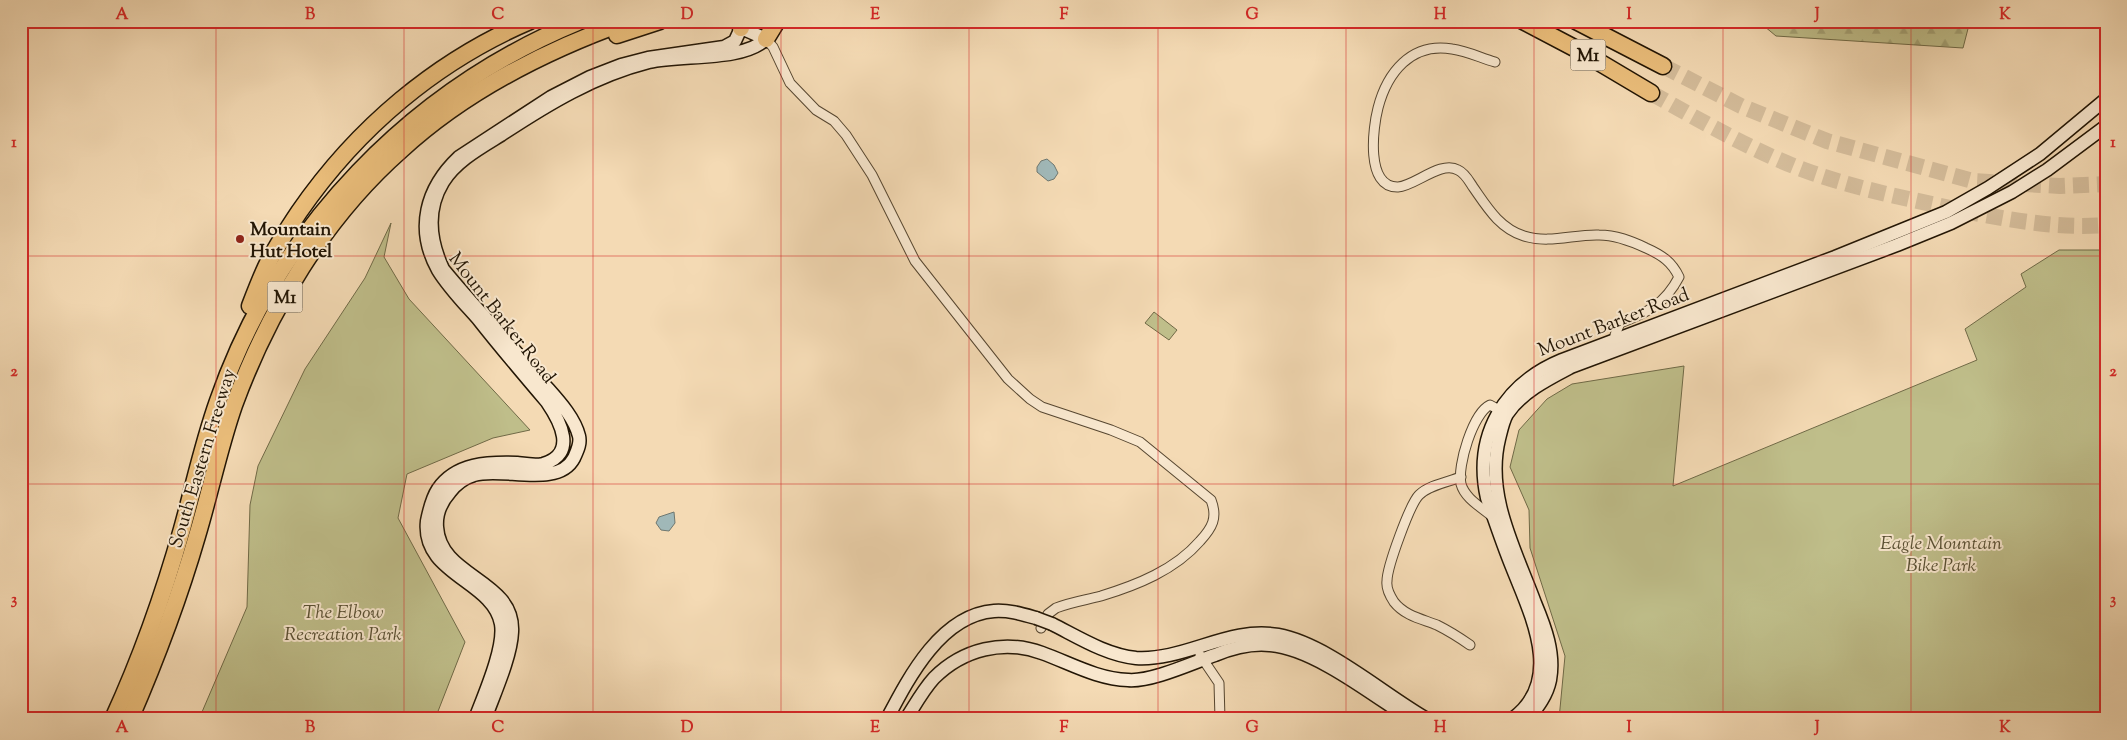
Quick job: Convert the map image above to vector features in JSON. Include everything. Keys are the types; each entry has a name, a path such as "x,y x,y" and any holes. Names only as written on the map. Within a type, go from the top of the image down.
{"highway":[{"path":"218,402 231,345 266,266 288,229 325,177 382,115 427,79 493,38 530,21"},
{"name":"South Eastern Freeway","path":"112,719 139,656 169,573 218,402 252,320 298,243 355,174 386,143 421,114 493,65 580,21"},
{"name":"South Eastern Freeway","path":"130,719 157,654 184,579 234,408 268,325 290,287 341,213 369,180 401,149 436,121 510,74 557,50 628,21"},
{"path":"401,149 540,67 607,38 660,21"},
{"path":"768,40 777,21"},
{"name":"M1","path":"1523,21 1582,52 1651,93"},
{"name":"M1","path":"1576,21 1663,66"},
{"path":"106,719 139,656"}],"main road":[{"name":"Mount Barker Road","path":"476,719 498,653 502,634 501,623 490,602 452,573 434,550 427,527 428,513 438,489 458,472 469,466 484,464 544,464 557,456 564,446 564,435 559,419 547,402 439,272 428,243 426,227 428,207 432,193 448,168 460,157 575,84 606,70 641,60 724,47 737,39 741,25 768,40"},
{"name":"Mount Barker Road","path":"485,719 512,634 511,616 501,596 463,569 448,555 436,526 439,510 444,498 455,486 474,475 490,472 536,475 560,471 572,462 578,450 580,438 574,424 554,396 444,269 438,258 432,232 433,208 437,195 443,182 463,160 558,98 584,84 612,73 651,62 687,56 738,53 768,40"},
{"name":"Mount Barker Road","path":"1512,719 1532,700 1540,676 1541,661 1533,625 1494,518 1485,486 1484,462 1491,428 1503,412 1541,383 1616,345 1912,227 1976,195 2040,154 2106,99"},
{"name":"Mount Barker Road","path":"1616,345 1909,240 1983,207 2048,170 2106,126"},
{"path":"1976,195 1983,207"},
{"name":"Mount Barker Road","path":"1503,412 1495,458 1494,478 1497,494 1502,515 1548,636 1552,659 1550,680 1546,692 1541,704 1528,719"},
{"path":"887,719 905,687 933,647 961,622 984,612 995,611 1008,611 1043,623 1098,647 1127,656 1199,654 1270,644 1294,650 1317,660 1410,719"},
{"path":"906,719 934,679 953,663 989,648 1006,645 1025,647 1103,677 1130,681 1148,678 1199,654 1221,640 1255,634 1279,635 1300,641 1320,650 1427,719"}],"street":[{"path":"768,40 790,83 816,110 834,121 846,135 872,175 915,261 1008,379 1042,407 1111,430 1140,442 1203,492 1214,508 1215,518 1211,529 1181,560 1167,569 1133,584 1056,608 1048,614 1043,623"},
{"path":"1495,62 1461,51 1438,48 1411,56 1398,66 1386,85 1374,124 1374,164 1377,172 1386,183 1398,186 1437,171 1452,168 1459,170 1492,215 1516,233 1557,240 1586,235 1612,236 1649,249 1670,261 1679,277 1675,286 1656,307 1620,323 1616,345"},
{"path":"1494,518 1470,499 1462,485 1461,477 1467,444 1479,415 1490,405 1503,412"},
{"path":"1461,477 1419,494 1408,514 1386,581 1395,603 1403,610 1413,617 1446,630 1470,645"},
{"path":"1199,654 1219,683 1220,719"}],"green space":[{"path":"1758,21 1970,21 1963,48 1776,36"},
{"name":"The Elbow Recreation Park","path":"391,223 384,257 409,299 530,430 493,438 407,474 398,518 465,642 435,719 199,719 247,607 250,505 258,466 305,369 365,278"},
{"name":"Eagle Mountain Bike Park","path":"2059,250 2106,250 2106,719 1559,719 1565,656 1530,548 1529,510 1510,467 1519,430 1547,399 1572,384 1684,366 1673,486 1977,360 1965,329 2026,287 2021,274"},
{"path":"1154,312 1177,330 1169,340 1145,323"}],"water":[{"path":"1047,159 1054,165 1058,173 1054,179 1048,181 1037,172 1037,167 1041,161"},
{"path":"674,512 675,523 669,531 661,530 656,523 659,517"}],"tunnel":[{"path":"1663,66 1741,106 1827,141 1973,181 2060,186 2106,184"},
{"path":"1651,93 1726,134 1784,162 1841,182 1917,201 2011,220 2068,226 2106,225"}],"place":[{"name":"Mountain Hut Hotel","path":"240,239"}]}
